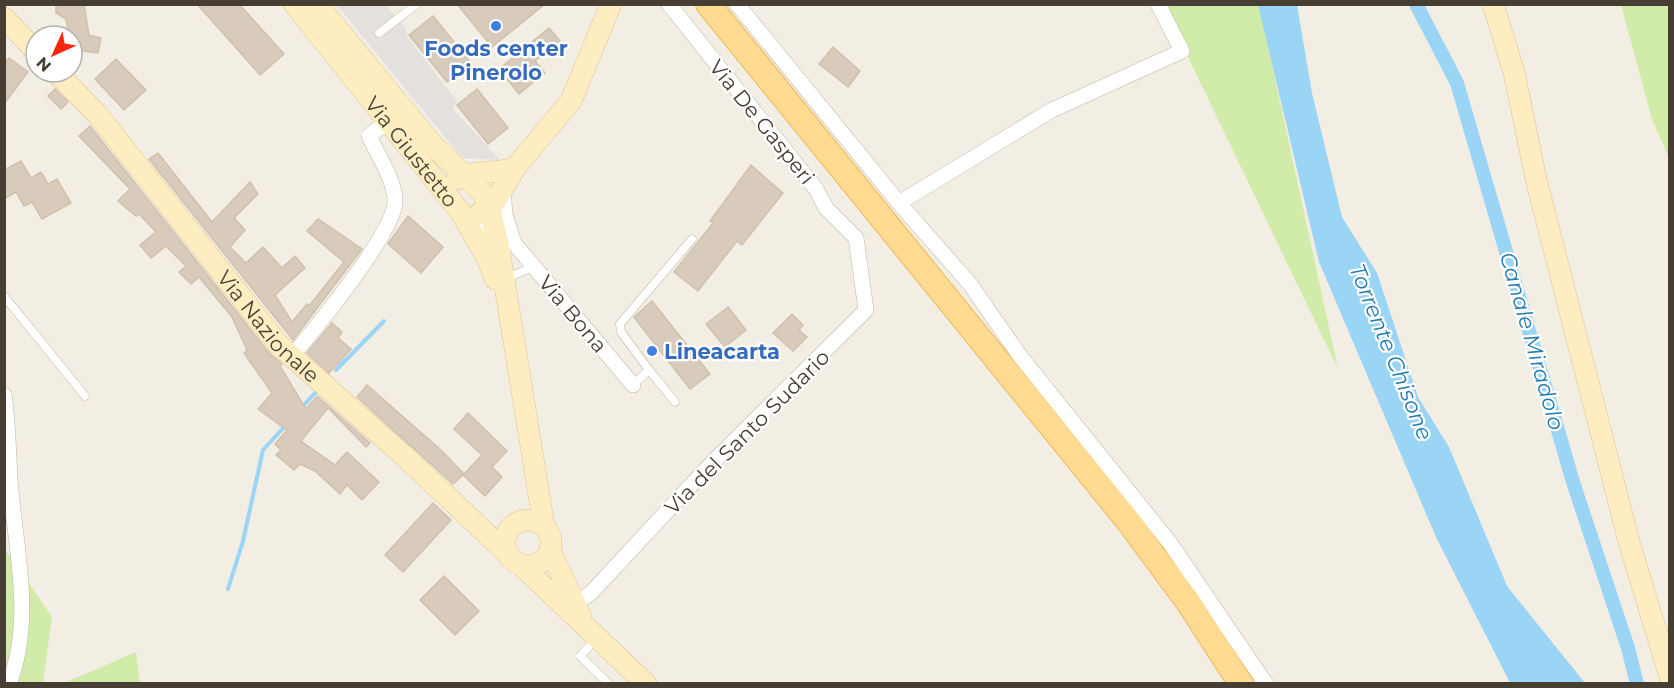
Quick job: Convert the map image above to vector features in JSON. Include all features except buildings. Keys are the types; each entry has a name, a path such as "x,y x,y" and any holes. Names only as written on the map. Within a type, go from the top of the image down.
{"main road":[{"path":"708,4 1128,521 1188,602 1241,684"}],"street":[{"name":"Via Giustetto","path":"294,4 462,214 487,258 507,314"},
{"name":"Via Giustetto","path":"317,4 432,144 482,193 490,210 544,526"},
{"path":"462,214 473,215 490,210 514,168 571,101 611,4"},
{"name":"Via De Gasperi","path":"669,4 816,189 826,208 856,238"},
{"path":"737,4 899,203 970,284 1020,356 1170,543 1266,684"},
{"path":"899,203 1050,111 1182,51 1158,4"},
{"path":"1493,4 1514,72 1536,179 1629,542 1670,677"},
{"path":"7,26 24,41"},
{"name":"Via Nazionale","path":"68,84 98,115 279,345 514,559 646,684"},
{"path":"292,356 353,281 395,209 393,190 369,136 387,121"},
{"path":"441,187 464,176 499,173 514,168"},
{"path":"503,188 505,215 514,243"},
{"path":"462,214 514,243"},
{"name":"Via del Santo Sudario","path":"574,604 591,593 707,468 866,310 856,238"},
{"name":"Via Bona","path":"514,243 633,385"},
{"path":"4,395 21,578 21,626 16,666 9,684"},
{"name":"Via Giustetto","path":"515,524 534,474"},
{"path":"475,523 493,530 532,520 544,526 550,538 550,550 574,604 592,633"},
{"path":"515,524 505,539 514,559 535,565 546,557 550,550"}],"lane":[{"path":"379,33 417,4"},
{"path":"675,402 621,332 620,324 692,239"},
{"path":"503,280 533,267"},
{"path":"4,296 85,396"},
{"path":"633,385 649,370"},
{"path":"592,633 580,656 609,684"}],"green space":[{"path":"1163,5 1259,5 1338,369"},
{"path":"1621,5 1669,5 1669,158 1652,119"},
{"path":"4,547 52,617 43,683 5,683"},
{"path":"136,652 140,683 64,683"}],"shaded area":[{"path":"337,5 385,5 406,28 407,37 457,101 453,109 500,160 462,158"}],"water":[{"name":"Torrente Chisone","path":"1258,5 1297,5 1312,93 1342,217 1377,273 1418,397 1449,447 1507,586 1585,683 1510,683 1436,537 1319,262"}],"waterway":[{"name":"Canale Miradolo","path":"1416,4 1457,83 1573,482 1628,648 1637,684"},
{"path":"336,370 384,321"},
{"path":"302,407 317,391"},
{"path":"228,589 243,541 263,450 285,426"}],"place":[{"name":"Foods center Pinerolo","path":"496,26"},
{"name":"Lineacarta","path":"652,351"}]}
